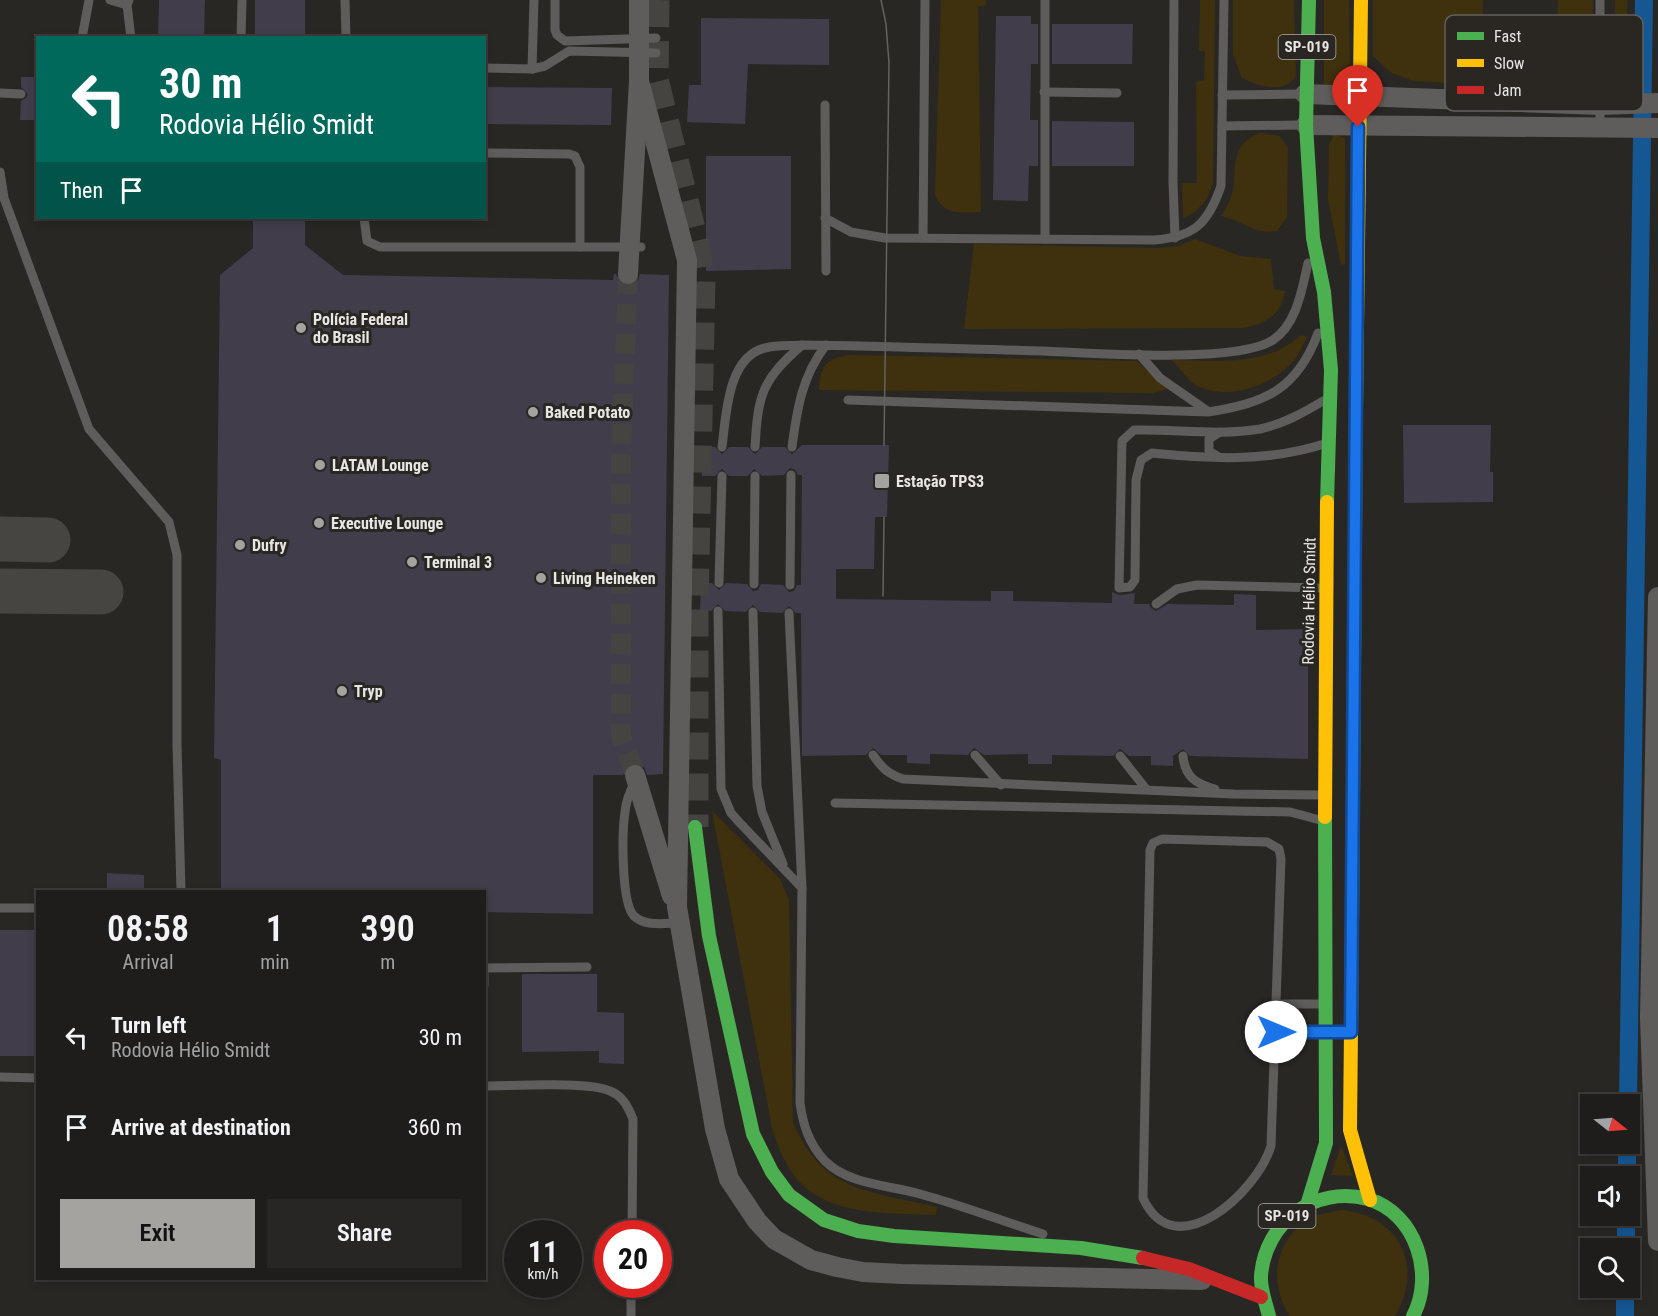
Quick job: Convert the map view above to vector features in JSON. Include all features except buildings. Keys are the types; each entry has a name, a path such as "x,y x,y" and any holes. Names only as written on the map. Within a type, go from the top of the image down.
{"main road":[{"name":"Rodovia Hélio Smidt","path":"1309,0 1306,125 1313,238 1324,292 1329,336 1330,443 1339,588 1339,794 1325,822 1327,1004 1339,1032 1350,1130 1370,1200"},
{"name":"Rodovia Hélio Smidt","path":"1308,1202 1326,1143 1339,1032 1351,1004 1339,794 1339,588 1361,0"},
{"path":"696,827 709,936 753,1134 765,1164 803,1207 824,1220 852,1229 899,1235 1088,1247 1180,1265 1262,1297"},
{"name":"SP-019","path":"1269,1316 1262,1297 1260,1269 1268,1241 1278,1225 1292,1212 1308,1202 1339,1196 1370,1200 1393,1213 1411,1232 1421,1256 1424,1282 1418,1307 1413,1316"}],"street":[{"path":"628,274 639,81 639,0"},
{"path":"639,81 687,260 678,915"},
{"path":"1305,94 1445,99"},
{"path":"1306,125 1654,128"},
{"path":"1658,597 1650,1018 1658,1241"},
{"path":"636,777 678,915 721,1155 729,1179 743,1202 774,1239 812,1260 863,1272 1223,1280"}],"lane":[{"path":"82,36 89,0"},
{"path":"110,0 128,2 131,36"},
{"path":"241,36 242,0"},
{"path":"345,0 346,36"},
{"path":"532,69 534,0"},
{"path":"555,0 555,30 557,35 565,40 656,38"},
{"path":"923,238 925,0"},
{"path":"1045,0 1045,239"},
{"path":"1174,0 1175,238"},
{"path":"825,218 867,237 1175,238 1193,231 1215,204 1221,186 1224,0"},
{"path":"1600,0 1601,15"},
{"path":"486,68 532,69 545,66 569,51 656,54"},
{"path":"1044,92 1117,93"},
{"path":"0,93 21,94"},
{"path":"1222,95 1305,94"},
{"path":"825,105 826,271"},
{"path":"1609,111 1609,128"},
{"path":"1222,126 1306,125"},
{"path":"486,153 575,156 580,167 580,247"},
{"path":"0,172 4,198 89,429 169,522 177,555 177,744 181,890"},
{"path":"364,219 367,241 375,246 641,247"},
{"path":"722,447 728,407 738,370 749,357 763,348 826,345 1138,354 1222,353 1251,349 1273,340 1288,324 1297,306 1313,238"},
{"path":"848,400 1209,412 1259,401 1284,387 1300,369 1311,351 1318,334 1324,292"},
{"path":"755,447 757,414 769,377 802,345"},
{"path":"792,447 797,407 805,380 815,359 826,345"},
{"path":"1138,354 1178,392 1209,412"},
{"path":"1330,443 1275,456 1221,458 1152,453 1141,460 1136,480 1135,580 1130,587 1119,588 1122,441 1134,430 1260,429 1284,422 1331,397"},
{"path":"1221,458 1209,451 1207,446 1209,439 1223,431"},
{"path":"790,585 791,475"},
{"path":"719,583 722,476"},
{"path":"754,584 755,476"},
{"path":"1156,604 1177,589 1197,585 1339,588"},
{"path":"718,611 721,789 731,813 802,888"},
{"path":"753,612 757,786 762,812 785,869"},
{"path":"789,613 802,888 800,1103 806,1134 825,1161 840,1172 856,1179 920,1194 1088,1247"},
{"path":"873,755 882,769 903,779 1233,794 1339,794"},
{"path":"975,755 1001,785"},
{"path":"1120,756 1146,789"},
{"path":"1184,756 1184,768 1189,777 1209,788 1233,794"},
{"path":"636,777 627,800 624,826 628,905 639,920 652,923 678,915"},
{"path":"835,803 1290,812 1325,822"},
{"path":"1162,839 1267,842 1279,849 1281,860 1276,1004 1273,1132 1266,1162 1256,1177 1222,1210 1183,1228 1167,1226 1149,1212 1143,1198 1150,850 1155,841 1162,839"},
{"path":"695,896 709,936"},
{"path":"0,908 36,908"},
{"path":"486,969 587,967"},
{"path":"1276,1004 1351,1004"},
{"path":"1276,1032 1339,1032"},
{"path":"0,1077 36,1078"},
{"path":"486,1086 591,1087 611,1091 626,1103 633,1119 632,1220"},
{"path":"631,1316 632,1298"}],"shaded area":[{"path":"941,0 986,0 986,5 978,7 981,212 960,212 947,209 938,201 935,194"},
{"path":"1200,0 1215,0 1213,184 1206,200 1195,212 1183,218 1182,183 1197,183 1196,82 1204,80 1205,51 1199,51"},
{"path":"1233,0 1294,0 1296,76 1291,82 1278,87 1270,87 1242,78 1233,54"},
{"path":"1324,0 1349,0 1350,79 1343,89 1330,89 1324,84"},
{"path":"1373,0 1483,0 1483,15 1445,15 1445,83 1413,81 1390,72 1373,56"},
{"path":"1558,0 1593,0 1593,15 1557,15"},
{"path":"1615,0 1627,0 1627,15 1615,15"},
{"path":"1260,133 1280,136 1288,148 1287,217 1277,231 1262,231 1221,216 1232,193 1239,149 1250,138"},
{"path":"1334,134 1345,139 1345,264 1341,265 1328,199 1329,145"},
{"path":"1195,239 1240,256 1271,259 1274,289 1285,291 1280,306 1272,317 1244,328 964,329 974,244 1158,248 1179,246"},
{"path":"1301,335 1307,337 1296,358 1287,368 1262,384 1235,392 1220,392 1194,384 1172,360 1223,361 1256,357 1287,346"},
{"path":"851,355 1137,361 1167,389 1153,393 819,390 821,375 826,365 836,358"},
{"path":"712,811 780,879 789,900 793,1122 805,1145 818,1163 834,1176 870,1192 937,1207 936,1215 880,1213 842,1206 809,1191 788,1166 772,1128"},
{"path":"1341,1146 1353,1176 1331,1175"},
{"path":"1341,1210 1361,1214 1378,1222 1401,1246 1406,1262 1407,1279 1404,1297 1395,1316 1290,1316 1283,1304 1277,1277 1278,1263 1288,1239 1309,1219 1320,1214"}],"waterway":[{"path":"1643,69 1644,0"},
{"path":"1628,1094 1642,111"},
{"path":"1627,1154 1627,1166"},
{"path":"1626,1226 1626,1238"},
{"path":"1625,1298 1625,1316"}],"taxiway":[{"path":"0,539 48,540"},
{"path":"0,591 101,592"}],"tunnel":[{"path":"656,0 655,79 696,245 702,280 695,605 695,827"},
{"path":"628,274 621,456 621,736 635,775"}],"tram line":[{"path":"881,0 886,24 889,63 884,445"},
{"path":"883,596 884,517"}],"traffic: fast":[{"path":"1309,0 1306,125 1313,238 1324,292 1331,370 1327,502"},
{"path":"1352,927 1356,408"},
{"path":"1308,1202 1326,1143 1325,817"},
{"path":"695,827 709,936 753,1134 772,1172 789,1195 824,1220 858,1231 894,1236 1081,1248 1143,1258"},
{"path":"1269,1316 1262,1291 1261,1276 1272,1239 1296,1212 1312,1203 1348,1196 1368,1199 1385,1206 1409,1231 1417,1247 1422,1282 1413,1316"}],"traffic: slow":[{"path":"1356,408 1361,0"},
{"path":"1325,817 1327,502"},
{"path":"1352,927 1350,1130 1370,1200"}],"traffic: jam":[{"path":"1143,1258 1189,1269 1261,1297"}],"place":[{"name":"Polícia Federal do Brasil","path":"301,328"},
{"name":"Baked Potato","path":"533,412"},
{"name":"LATAM Lounge","path":"320,465"},
{"name":"Estação TPS3","path":"882,481"},
{"name":"Executive Lounge","path":"319,523"},
{"name":"Dufry","path":"240,545"},
{"name":"Terminal 3","path":"412,562"},
{"name":"Living Heineken","path":"541,578"},
{"name":"Tryp","path":"342,691"}],"route":[{"path":"1276,1032 1351,1032 1358,127"}]}
